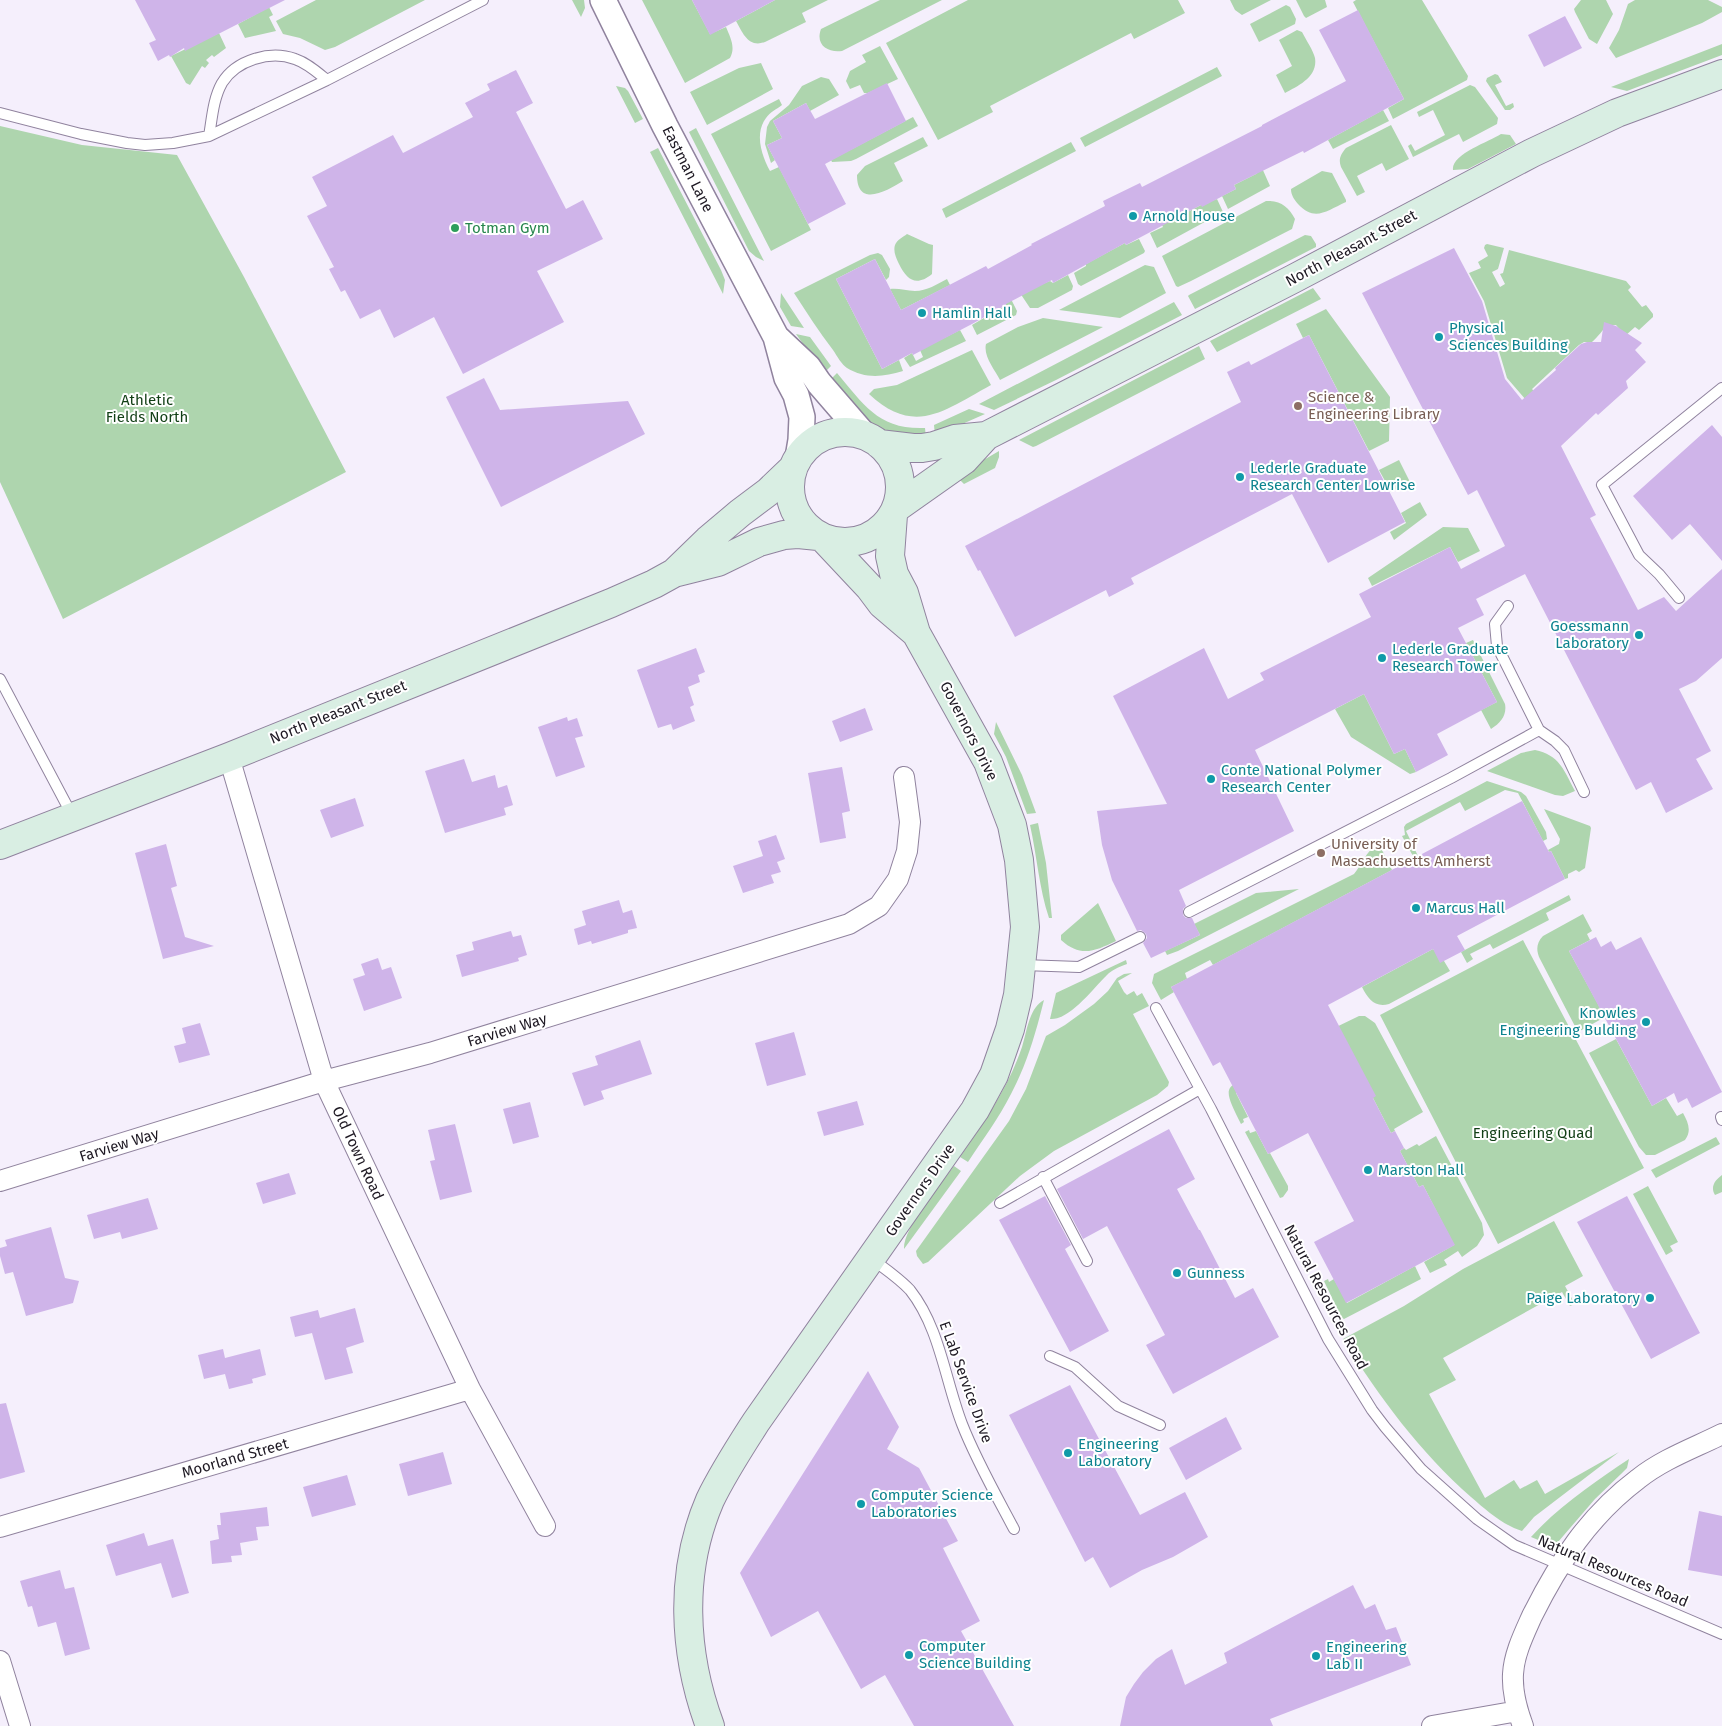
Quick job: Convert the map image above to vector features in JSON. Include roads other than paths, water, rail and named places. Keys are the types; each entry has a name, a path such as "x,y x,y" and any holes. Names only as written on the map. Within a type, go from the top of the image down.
{"main road":[{"name":"North Pleasant Street","path":"895,512 964,460 986,436 1532,153 1617,113 1722,74"},
{"path":"844,432 871,439 887,451 896,464 900,479 900,494 895,512 882,529 867,538 850,543 821,537 802,522 790,496 790,482 796,463 810,444 826,435 844,432"},
{"name":"North Pleasant Street","path":"871,439 913,448 922,448 955,439 986,436"},
{"name":"North Pleasant Street","path":"674,573 708,540 768,492 796,463"},
{"name":"Governors Drive","path":"710,1726 696,1683 691,1654 688,1592 692,1561 700,1528 710,1500 741,1445 822,1326 975,1110 994,1075 1010,1029 1018,995 1025,928 1019,860 1012,825 988,762 916,633 904,593 894,574 890,556 895,512"},
{"name":"North Pleasant Street","path":"0,845 229,757 611,603 674,573 718,562 759,542 784,535 798,534 821,537"},
{"name":"Governors Drive","path":"821,537 852,568 882,604 916,633"}],"street":[{"name":"Eastman Lane","path":"603,0 665,126 776,337 787,378 796,395 802,417 801,440 796,463"},
{"name":"Eastman Lane","path":"776,337 808,367 820,383 871,439"},
{"name":"Old Town Road","path":"229,757 324,1081 470,1389 545,1526"},
{"name":"Farview Way","path":"0,1181 324,1081 430,1053 849,924 879,906 898,879 907,851 910,822 904,777"},
{"name":"Moorland Street","path":"0,1527 470,1389"},
{"path":"1432,1726 1520,1719 1513,1675 1515,1659 1523,1635 1546,1588 1573,1544 1615,1497 1638,1478 1665,1461 1722,1434"},
{"path":"0,1661 20,1726"}],"lane":[{"path":"0,102 2,113 81,134 127,143 145,145 173,143 209,136 328,80 483,0"},
{"path":"209,136 214,102 222,82 248,60 282,56 296,59 314,69 328,80"},
{"path":"1679,598 1659,574 1639,555 1602,485 1722,388"},
{"path":"1508,606 1495,624 1497,646 1539,730 1564,750 1584,792"},
{"path":"0,679 74,818"},
{"path":"1189,912 1451,778 1539,730"},
{"path":"1022,965 1079,967 1140,937"},
{"name":"Natural Resources Road","path":"1156,1008 1200,1089 1328,1339 1385,1427 1421,1469 1476,1519 1514,1545 1722,1634"},
{"path":"1000,1203 1200,1089"},
{"path":"1043,1177 1086,1261"},
{"name":"E Lab Service Drive","path":"871,1259 900,1280 924,1310 959,1417 970,1444 1014,1529"},
{"path":"1050,1356 1075,1368 1118,1406 1160,1425"}],"place":[{"name":"Arnold House","path":"1133,216"},
{"name":"Totman Gym","path":"455,228"},
{"name":"Hamlin Hall","path":"922,313"},
{"name":"Physical Sciences Building","path":"1439,337"},
{"name":"Science & Engineering Library","path":"1298,406"},
{"name":"Lederle Graduate Research Center Lowrise","path":"1240,477"},
{"name":"Goessmann Laboratory","path":"1639,635"},
{"name":"Lederle Graduate Research Tower","path":"1382,658"},
{"name":"Conte National Polymer Research Center","path":"1211,779"},
{"name":"University of Massachusetts Amherst","path":"1321,853"},
{"name":"Marcus Hall","path":"1416,908"},
{"name":"Knowles Engineering Bulding","path":"1646,1022"},
{"name":"Marston Hall","path":"1368,1170"},
{"name":"Gunness","path":"1177,1273"},
{"name":"Paige Laboratory","path":"1650,1298"},
{"name":"Engineering Laboratory","path":"1068,1453"},
{"name":"Computer Science Laboratories","path":"861,1504"},
{"name":"Computer Science Building","path":"909,1655"},
{"name":"Engineering Lab II","path":"1316,1656"}],"park label":[{"name":"Athletic Fields North","path":"147,408"},
{"name":"Engineering Quad","path":"1533,1133"}]}
